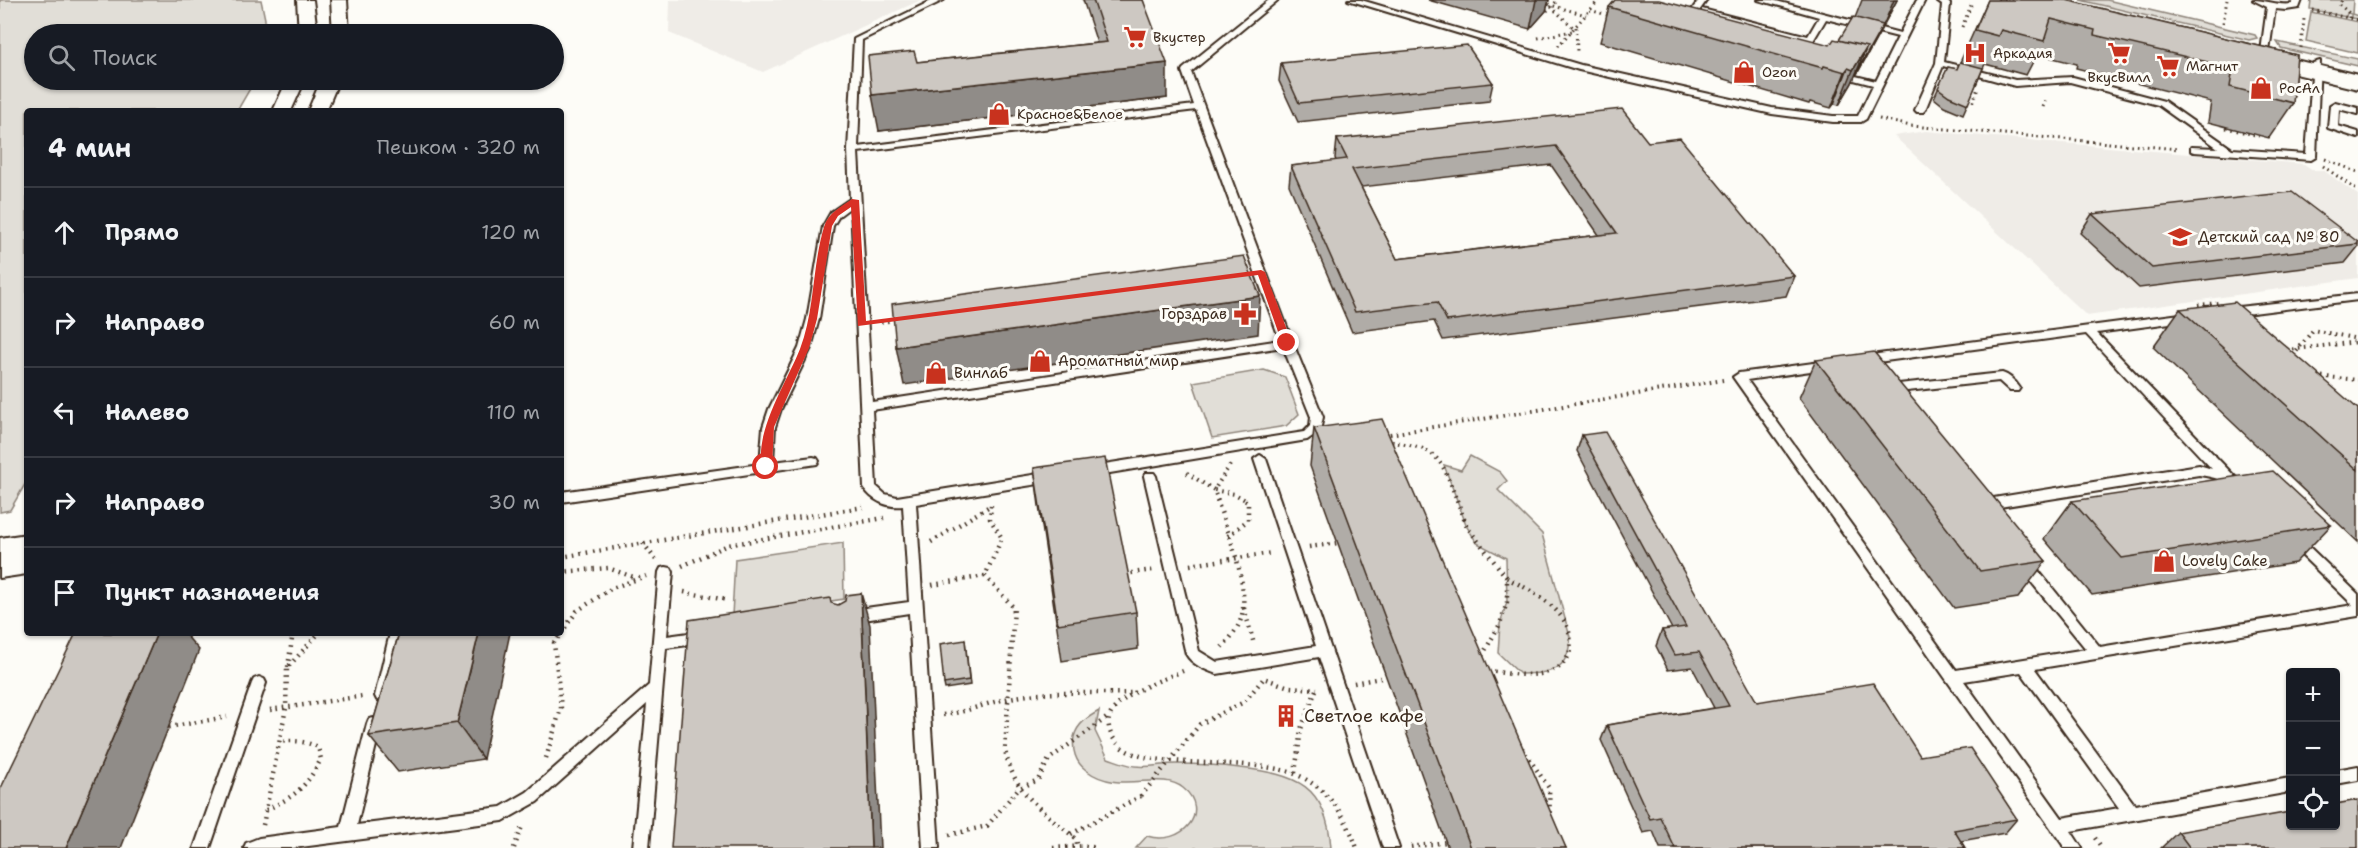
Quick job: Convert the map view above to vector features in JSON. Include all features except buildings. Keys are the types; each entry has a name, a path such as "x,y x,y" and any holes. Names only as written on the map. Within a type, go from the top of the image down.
{"street":[{"path":"305,0 308,24"},
{"path":"339,0 340,24"},
{"path":"2228,39 2265,55 2317,67 2358,73"},
{"path":"2317,67 2358,82"},
{"path":"283,108 291,90"},
{"path":"318,108 326,90"},
{"path":"0,548 24,544"},
{"path":"0,568 24,564"}],"lane":[{"path":"940,0 858,39 853,150 870,488 881,498 905,505 1060,476"},
{"path":"1084,472 1307,436 1316,428 1317,417 1287,343 1186,71 1274,0"},
{"path":"1352,0 1579,67 1772,111 1833,119 1861,118 1878,84 1886,60 1903,36 1921,0"},
{"path":"1691,33 1680,31 1703,0"},
{"path":"1762,0 1903,36"},
{"path":"1920,110 1940,63 1946,4 1940,0"},
{"path":"2257,0 2271,6 2292,7 2296,6 2298,0"},
{"path":"2265,55 2271,6"},
{"path":"1705,11 1810,39"},
{"path":"1801,54 1824,16"},
{"path":"1940,63 2015,83 2070,79 2162,103 2229,151"},
{"path":"2194,150 2310,155 2317,67"},
{"path":"1953,79 1958,68"},
{"path":"1827,70 1878,84"},
{"path":"2358,111 2335,105 2333,128 2358,135"},
{"path":"853,150 1199,107"},
{"path":"766,467 769,427 805,348 813,319 828,226 835,214 855,200"},
{"path":"2074,848 1739,377 2087,329 2358,297"},
{"path":"2212,314 2235,326"},
{"path":"2087,329 2251,500"},
{"path":"866,407 1287,343"},
{"path":"1849,362 1880,386 2002,377 2014,388"},
{"path":"1260,459 1391,848"},
{"path":"564,497 813,461"},
{"path":"1978,506 2199,470 2227,477"},
{"path":"1150,476 1193,654 1209,666 1229,668 1324,650"},
{"path":"905,505 912,554 931,844"},
{"path":"2283,531 2358,602"},
{"path":"2015,552 2097,653"},
{"path":"641,848 666,572"},
{"path":"843,621 915,607"},
{"path":"1953,677 2358,610"},
{"path":"660,643 718,635"},
{"path":"347,834 396,636"},
{"path":"2024,665 2132,813"},
{"path":"202,848 259,683"},
{"path":"256,846 503,814 532,797 656,687"},
{"path":"2340,776 2358,773"},
{"path":"2057,826 2286,786"}],"path":[{"path":"1547,11 1558,0"},
{"path":"1547,58 1599,0"},
{"path":"2227,0 2228,39"},
{"path":"2342,0 2339,4 2349,13 2349,18"},
{"path":"1542,3 1586,15"},
{"path":"1552,7 1574,30 1579,67"},
{"path":"1590,10 1613,17"},
{"path":"2301,43 2307,10 2358,20"},
{"path":"1532,39 1583,28"},
{"path":"1559,45 1577,51"},
{"path":"1871,117 1911,126 2194,150"},
{"path":"2222,126 2267,138"},
{"path":"2310,155 2358,172"},
{"path":"2310,155 2358,191"},
{"path":"861,324 908,318"},
{"path":"2298,363 2292,357 2313,330 2358,341"},
{"path":"2289,359 2280,351 2358,341"},
{"path":"2320,383 2311,375 2358,380"},
{"path":"1374,436 1739,377"},
{"path":"1381,441 1396,441 1414,445 1431,453 1444,465 1467,527 1507,578 1535,592 1554,607 1565,623 1570,637 1569,655 1557,669 1541,673 1488,671"},
{"path":"1228,536 1248,520 1249,510 1248,502 1235,494 1214,490 1230,464"},
{"path":"912,554 991,503 990,519 1002,538 985,576"},
{"path":"564,557 905,505"},
{"path":"564,630 578,611 612,588 636,578 666,572 728,545 905,505"},
{"path":"1123,575 1338,543"},
{"path":"564,572 601,566 623,571 636,578"},
{"path":"914,588 985,576"},
{"path":"985,576 1014,608 1006,765 1018,789 1071,834 1076,839 1078,847"},
{"path":"1491,682 1481,654 1500,624 1508,602 1507,578"},
{"path":"665,588 727,600"},
{"path":"256,846 266,810 286,708 287,668 294,636"},
{"path":"287,668 316,636"},
{"path":"514,847 561,708 554,643 559,636"},
{"path":"1071,834 1141,796 1200,724 1244,702 1264,678"},
{"path":"1295,773 1295,756 1301,729 1316,689"},
{"path":"169,727 382,692"},
{"path":"923,720 966,712 1009,698 1029,695 1132,693"},
{"path":"931,844 987,826 1018,789 1038,780 1049,759 1109,717"},
{"path":"266,810 282,802 309,782 321,759 318,747 310,743 298,740 279,742"},
{"path":"1519,744 1549,788 1551,822"},
{"path":"1539,814 1550,812"},
{"path":"1406,848 1446,842"},
{"path":"1053,848 1098,848"}],"shaded area":[{"path":"0,0 261,0 265,24 24,24 24,90 249,90 239,108 24,108 24,486 10,510 0,512"},
{"path":"670,0 921,0 763,72 669,33"},
{"path":"2080,0 2107,0 2255,35 2257,38 2249,40"},
{"path":"2311,0 2353,0 2352,14 2358,16 2358,19 2351,18 2351,14 2347,13 2346,17 2310,9"},
{"path":"2311,12 2358,22 2358,53 2306,41"},
{"path":"2277,42 2358,59 2358,66 2281,48"},
{"name":"Детский сад № 80","path":"1926,131 2304,164 2313,170 2323,170 2358,195 2358,278 2087,316 1894,136"},
{"path":"1264,370 1285,377 1299,414 1286,426 1212,438 1193,382"},
{"path":"1470,456 1500,472 1507,481 1498,490 1542,534 1570,637 1569,649 1562,664 1549,671 1520,674 1498,653 1500,624 1507,602 1506,558 1477,543 1467,527 1444,465 1461,470"},
{"path":"843,543 844,599 732,616 735,559"},
{"path":"1099,711 1095,731 1108,758 1128,765 1140,766 1200,764 1224,766 1277,774 1292,779 1315,797 1323,810 1331,848 1136,848 1147,836 1160,838 1181,832 1189,825 1194,816 1195,807 1191,797 1183,788 1174,783 1112,781 1099,777 1082,767 1073,746 1075,732 1087,718"}],"place":[{"name":"Вкустер","path":"1135,37"},
{"name":"Аркадия","path":"1975,53"},
{"name":"ВкусВилл","path":"2119,53"},
{"name":"Магнит","path":"2168,66"},
{"name":"Ozon","path":"1744,72"},
{"name":"РосАл","path":"2261,88"},
{"name":"Красное&Белое","path":"999,114"},
{"name":"Детский сад № 80","path":"2180,237"},
{"name":"Горздрав","path":"1245,314"},
{"name":"Ароматный мир","path":"1040,361"},
{"name":"Винлаб","path":"936,373"},
{"name":"Lovely Cake","path":"2164,561"},
{"name":"Светлое кафе","path":"1286,716"}],"route":[{"path":"766,467 769,427 805,348 813,319 828,226 835,214 855,200 861,324 1261,272 1287,343"}]}
